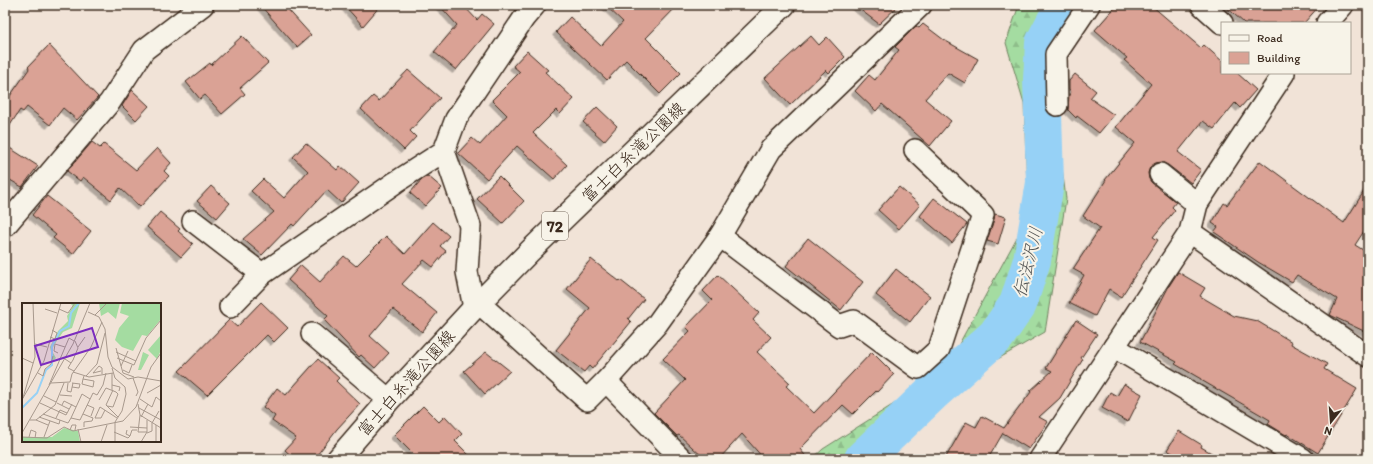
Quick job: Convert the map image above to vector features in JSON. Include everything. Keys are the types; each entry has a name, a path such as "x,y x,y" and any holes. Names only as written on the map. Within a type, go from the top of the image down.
{"main road":[{"name":"富士白糸滝公園線","path":"338,459 389,400 476,306 530,251 784,5"}],"street":[{"path":"5,226 110,102 144,50 203,5"},
{"path":"230,307 262,274 444,151 456,118 524,18 535,5"},
{"path":"444,151 470,226 467,272 476,306 587,400 657,324 720,236 771,149 921,5"},
{"path":"1057,105 1056,54 1090,5"},
{"path":"1202,5 1221,22"},
{"path":"1328,22 1343,5"},
{"path":"1040,459 1190,232 1197,204 1281,74"},
{"path":"720,236 839,326 854,321 918,368 939,349 983,215 915,150"},
{"path":"1160,174 1197,204"},
{"path":"192,221 262,274"},
{"path":"1190,232 1368,356"},
{"path":"312,334 389,400"},
{"path":"1114,347 1303,459"},
{"path":"606,381 682,459"}],"green space":[{"path":"1019,5 1064,5 1068,7 1050,71 1066,199 1045,332 989,364 925,414 885,459 812,459 823,449 897,402 952,357 1028,217 1024,103 1006,43"}],"building":[{"path":"260,5 284,5 311,35 297,47"},
{"path":"344,5 381,5 363,26"},
{"path":"439,5 463,5 477,20 482,14 494,24 456,70 434,52 457,25"},
{"path":"605,5 678,5 646,38 681,73 660,94 626,60 607,80 556,32 570,17 601,46 623,22"},
{"path":"854,5 899,5 879,24"},
{"path":"1117,5 1151,5 1201,48 1204,45 1221,60 1221,74 1238,74 1256,90 1240,108 1235,103 1214,129 1203,121 1178,152 1201,170 1191,183 1162,162 1156,163 1150,167 1148,173 1149,179 1176,202 1172,207 1175,210 1153,237 1158,240 1121,297 1109,289 1095,316 1069,303 1084,275 1073,269 1100,228 1083,216 1105,180 1135,143 1116,127 1151,84 1124,60 1127,58 1095,30"},
{"path":"1224,5 1320,5 1305,22 1243,22"},
{"path":"923,24 944,40 978,59 965,83 948,73 925,99 951,121 930,146 882,104 876,111 855,91 869,75 875,80 899,50 895,47 916,26 919,28"},
{"path":"242,36 268,63 240,88 245,94 222,114 205,95 200,99 186,82 210,63 211,65"},
{"path":"811,36 819,45 827,37 845,57 829,73 826,70 790,105 765,78"},
{"path":"49,45 98,97 77,120 63,108 50,125 27,107 23,112 20,110 5,133 5,103 29,69 28,67"},
{"path":"527,51 548,70 545,72 574,99 560,114 556,110 533,133 567,165 554,179 517,146 487,179 458,153 472,138 480,145 507,115 492,100 520,72 513,66"},
{"path":"408,70 440,98 410,131 416,137 404,150 361,109 373,96 379,101"},
{"path":"1075,74 1096,91 1090,98 1114,115 1099,133 1077,116 1076,118 1068,110 1069,95 1071,92 1069,89 1069,81"},
{"path":"132,90 149,106 136,120 122,106"},
{"path":"597,107 617,126 604,141 583,122"},
{"path":"92,142 100,148 104,144 136,170 157,148 171,163 164,171 169,176 140,207 120,188 111,200 83,177 80,181 67,171"},
{"path":"306,143 337,170 340,166 359,183 341,203 327,190 294,226 292,224 262,255 243,239 274,212 251,191 263,179 284,198 308,171 293,157"},
{"path":"5,145 38,166 22,187 5,177"},
{"path":"1260,161 1344,223 1368,185 1368,225 1355,245 1368,253 1368,333 1330,315 1337,299 1297,275 1292,282 1258,262 1214,232 1218,227 1212,223 1224,203 1227,205"},
{"path":"428,176 442,188 425,206 410,193 422,179"},
{"path":"499,176 524,201 503,223 477,199"},
{"path":"211,186 230,203 217,218 197,201"},
{"path":"899,187 920,205 899,229 878,210"},
{"path":"47,196 91,231 73,254 53,238 56,235 32,215"},
{"path":"934,198 967,224 952,243 920,216"},
{"path":"160,212 180,229 178,231 193,244 181,257 147,227"},
{"path":"995,214 1006,217 998,244 987,241"},
{"path":"433,222 449,236 440,246 446,251 433,267 424,260 402,284 437,313 422,332 393,309 370,336 389,353 375,368 361,355 359,357 324,320 328,316 288,280 301,265 320,282 344,256 356,266 386,236 405,254"},
{"path":"808,238 863,282 841,310 786,266"},
{"path":"591,259 644,299 628,319 631,322 592,369 589,366 584,372 556,350 590,308 567,289"},
{"path":"896,269 930,296 910,322 876,295"},
{"path":"1178,272 1205,288 1200,296 1234,316 1257,321 1292,342 1291,344 1327,364 1324,369 1357,389 1318,453 1268,424 1270,420 1175,364 1177,362 1140,342 1169,286"},
{"path":"718,275 759,313 753,320 771,337 757,352 790,383 786,386 814,413 872,352 894,374 853,414 843,405 800,449 808,459 764,459 742,434 719,459 705,459 679,435 677,436 654,413 685,380 663,359 690,331 686,327 712,300 703,291"},
{"path":"261,302 288,328 274,342 267,335 207,395 179,371 229,320 237,327"},
{"path":"1076,320 1097,334 1081,358 1083,359 1060,398 1039,417 1048,422 1029,449 1003,433 988,459 945,459 966,422 976,427 982,416 1004,428 1031,392 1030,391 1052,371 1046,368"},
{"path":"486,352 510,371 485,394 464,371"},
{"path":"318,359 339,378 336,381 360,404 337,429 314,459 295,459 285,450 296,438 272,421 275,416 263,407 277,388 286,395"},
{"path":"1124,384 1142,394 1128,422 1102,408 1110,392 1117,396"},
{"path":"423,406 439,422 445,416 462,434 455,441 473,459 418,459 394,435"},
{"path":"1179,431 1202,445 1201,447 1222,459 1183,459 1167,450"}],"waterway":[{"name":"伝法沢川","path":"863,459 933,392 996,336 1018,304 1032,260 1045,183 1042,79 1044,43 1064,5"}]}
